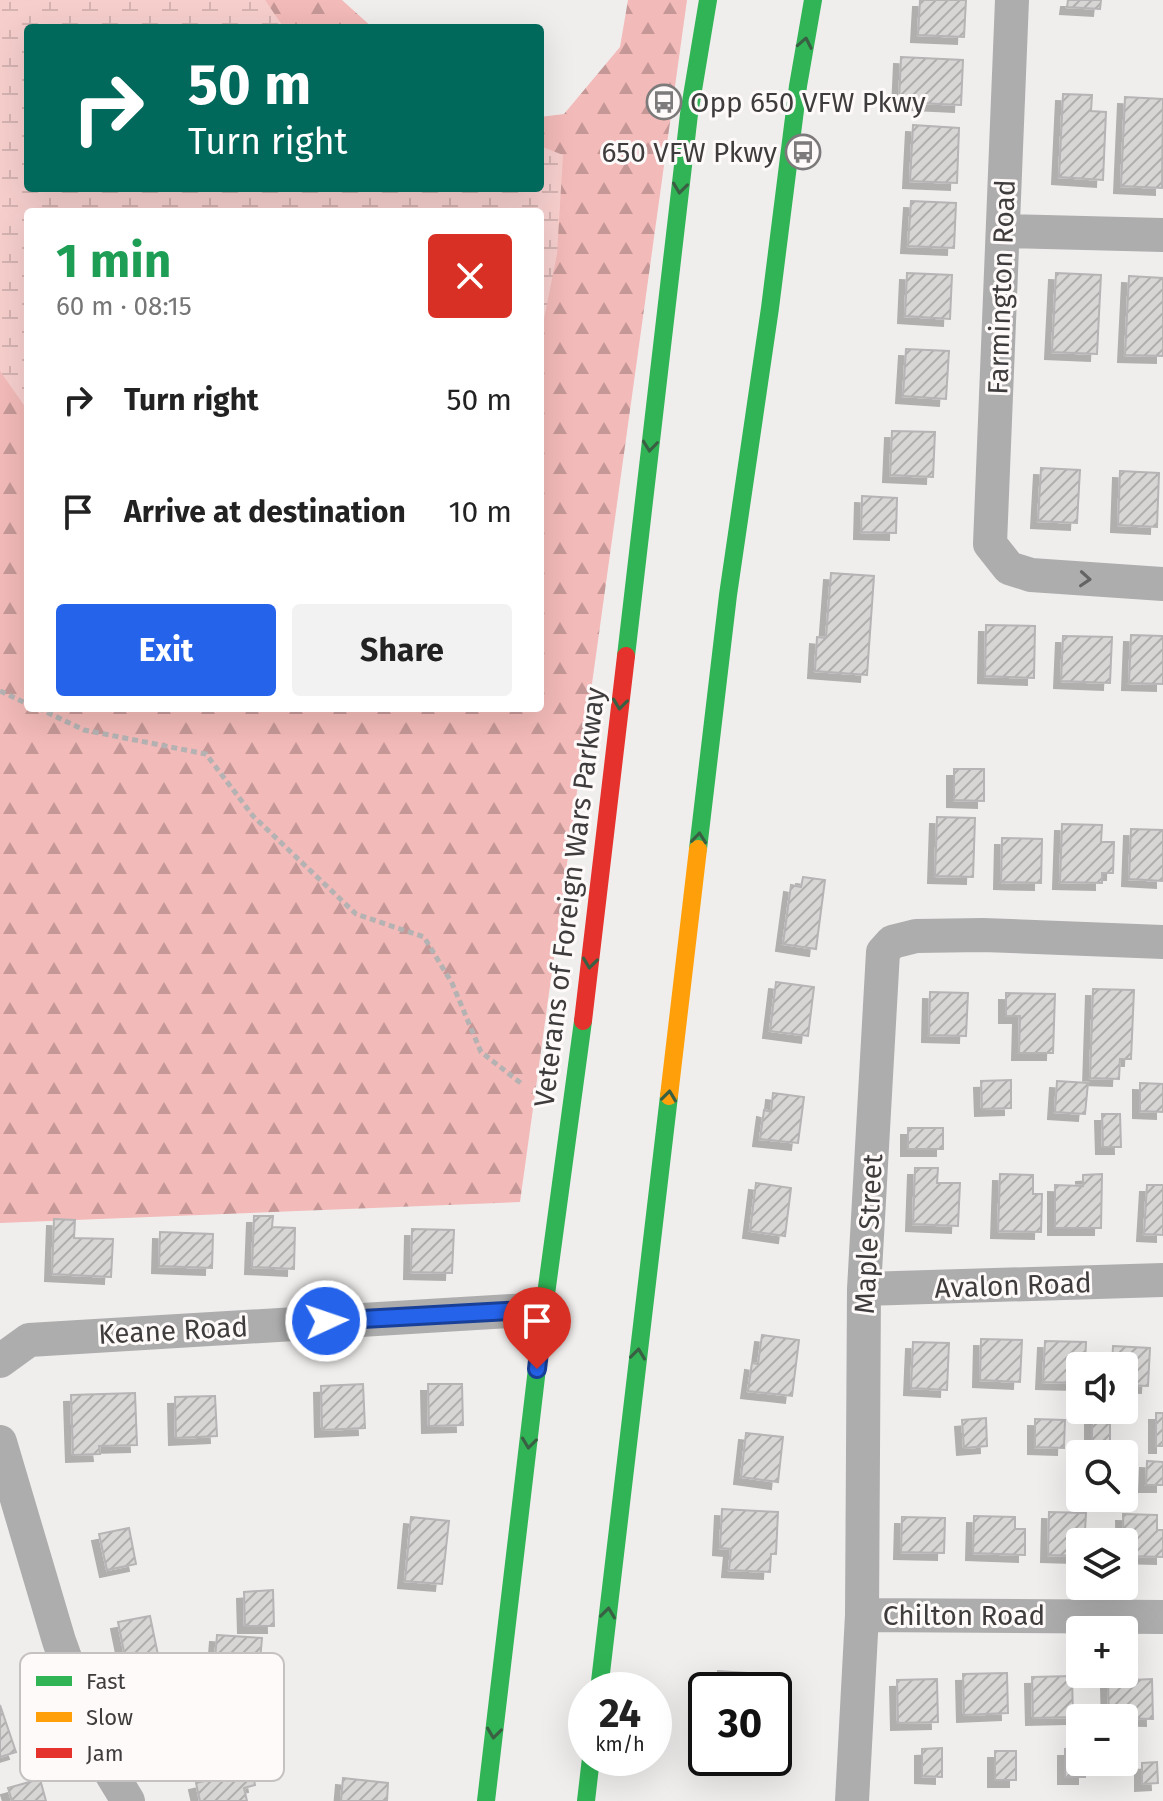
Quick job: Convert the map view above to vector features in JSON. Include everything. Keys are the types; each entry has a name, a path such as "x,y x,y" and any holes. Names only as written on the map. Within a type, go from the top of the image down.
{"highway":[{"name":"Veterans of Foreign Wars Parkway","path":"486,1801 544,1309 582,1031 689,114 708,0"},
{"path":"601,1672 728,595 766,336 795,101 813,0"},
{"path":"586,1801 589,1776"}],"street":[{"name":"Farmington Road","path":"1012,0 990,544 1009,568 1031,575 1163,584"},
{"path":"1003,231 1163,235"},
{"name":"Maple Street","path":"852,1801 862,1615 864,1289 883,952 892,942 916,936 983,935 1163,942"},
{"name":"Avalon Road","path":"864,1289 1163,1280"},
{"name":"Keane Road","path":"0,1361 29,1340 544,1309"},
{"path":"0,1442 63,1653"},
{"name":"Chilton Road","path":"862,1615 1163,1617"},
{"path":"116,1781 128,1801"}],"path":[{"path":"0,691 24,702"},
{"path":"46,712 84,730 206,754 253,816 356,914 424,937 452,983 481,1052 522,1084"}],"green space":[{"path":"0,0 342,0 369,24 24,24 24,192 544,192 544,116 564,114 620,47 628,0 687,0 520,1202 0,1223"},
{"path":"0,0 265,0 281,24 24,24 24,192 544,192 544,148 563,155 557,254 544,319 544,208 24,208 24,405 0,371"}],"building":[{"path":"920,0 966,0 964,37 918,35"},
{"path":"1068,0 1101,0 1100,9 1067,7"},
{"path":"901,57 963,60 961,105 899,102"},
{"path":"1063,94 1092,95 1091,111 1106,112 1103,180 1059,177"},
{"path":"1125,97 1163,99 1162,188 1121,186"},
{"path":"913,125 959,128 957,183 910,181"},
{"path":"911,201 956,203 954,248 908,246"},
{"path":"907,273 952,275 950,319 905,316"},
{"path":"1056,273 1101,275 1097,354 1052,352"},
{"path":"1129,276 1163,278 1163,356 1125,355"},
{"path":"906,349 949,351 946,399 903,396"},
{"path":"892,431 935,432 933,477 890,475"},
{"path":"1041,468 1080,470 1077,523 1038,521"},
{"path":"1120,471 1159,473 1157,527 1118,525"},
{"path":"862,496 897,498 896,533 861,532"},
{"path":"831,573 874,576 867,675 815,671 817,637 826,638"},
{"path":"986,625 1035,626 1034,678 985,676"},
{"path":"1131,635 1163,636 1163,684 1129,683"},
{"path":"1063,636 1112,637 1110,683 1061,681"},
{"path":"954,769 984,769 984,801 954,800"},
{"path":"937,817 975,818 973,877 935,876"},
{"path":"1062,824 1102,825 1101,842 1114,842 1113,873 1102,873 1102,883 1060,882"},
{"path":"1131,829 1163,830 1163,881 1129,879"},
{"path":"1002,838 1042,839 1041,883 1001,882"},
{"path":"803,877 825,880 816,949 783,944 791,885 801,887"},
{"path":"776,982 814,987 808,1036 770,1031"},
{"path":"1093,989 1134,990 1131,1059 1120,1059 1119,1079 1090,1078"},
{"path":"930,992 968,993 966,1036 929,1035"},
{"path":"1006,993 1055,994 1053,1053 1019,1053 1020,1016 1006,1016"},
{"path":"1011,1080 1011,1108 982,1109 981,1081"},
{"path":"1057,1081 1088,1083 1085,1114 1055,1112"},
{"path":"1140,1083 1163,1084 1163,1112 1140,1111"},
{"path":"773,1093 804,1097 798,1143 760,1139 764,1110 771,1112"},
{"path":"1102,1114 1120,1114 1121,1147 1103,1147"},
{"path":"908,1128 943,1128 943,1149 908,1149"},
{"path":"915,1168 938,1168 937,1183 960,1183 958,1226 913,1224"},
{"path":"1000,1174 1033,1175 1033,1194 1042,1194 1041,1232 998,1231"},
{"path":"1102,1174 1101,1228 1055,1228 1055,1185 1083,1186 1083,1175"},
{"path":"756,1183 791,1188 785,1236 750,1231"},
{"path":"1147,1185 1163,1185 1163,1235 1144,1234"},
{"path":"254,1216 273,1216 272,1227 295,1228 294,1269 252,1267"},
{"path":"54,1219 75,1220 74,1238 113,1239 111,1277 52,1274"},
{"path":"412,1229 454,1230 452,1273 411,1272"},
{"path":"160,1232 213,1234 212,1268 159,1266"},
{"path":"762,1335 799,1340 792,1396 748,1391 752,1363 758,1364"},
{"path":"981,1339 1022,1340 1020,1382 980,1380"},
{"path":"1045,1341 1086,1342 1086,1352 1066,1352 1066,1383 1043,1382"},
{"path":"913,1342 949,1343 947,1390 911,1388"},
{"path":"1113,1346 1150,1348 1148,1386 1138,1386 1138,1352 1113,1352"},
{"path":"363,1384 365,1428 322,1430 321,1386"},
{"path":"428,1384 462,1384 463,1425 429,1426"},
{"path":"135,1393 137,1445 99,1446 100,1454 73,1455 71,1395"},
{"path":"215,1396 217,1436 176,1438 175,1397"},
{"path":"1156,1413 1163,1413 1163,1446 1156,1446"},
{"path":"986,1418 987,1446 964,1448 962,1420"},
{"path":"1035,1419 1065,1420 1064,1448 1035,1447"},
{"path":"1092,1424 1110,1424 1110,1440 1092,1440"},
{"path":"746,1433 783,1437 778,1482 741,1477"},
{"path":"1147,1461 1163,1462 1163,1485 1146,1485"},
{"path":"722,1509 778,1512 776,1554 771,1554 770,1572 729,1570 731,1549 720,1548"},
{"path":"1049,1512 1086,1513 1085,1528 1066,1528 1066,1556 1048,1555"},
{"path":"1123,1514 1157,1515 1157,1530 1163,1530 1163,1557 1138,1556 1138,1528 1123,1528"},
{"path":"974,1516 1015,1517 1015,1529 1025,1529 1025,1555 973,1553"},
{"path":"411,1517 449,1521 442,1584 405,1581"},
{"path":"902,1517 945,1518 944,1553 901,1552"},
{"path":"129,1528 136,1564 107,1570 99,1534"},
{"path":"273,1590 274,1626 245,1626 244,1592"},
{"path":"150,1616 158,1653 124,1653 118,1622"},
{"path":"217,1635 262,1638 261,1653 216,1653"},
{"path":"1007,1673 1008,1713 964,1715 963,1674"},
{"path":"1066,1676 1066,1688 1072,1688 1073,1704 1066,1704 1066,1717 1033,1718 1032,1677"},
{"path":"937,1679 938,1722 898,1723 897,1680"},
{"path":"1152,1679 1153,1719 1138,1719 1138,1704 1109,1704 1108,1688 1138,1688 1138,1680"},
{"path":"0,1705 16,1752 0,1757"},
{"path":"942,1748 942,1777 922,1776 922,1749"},
{"path":"1066,1749 1066,1776 1085,1777 1065,1777"},
{"path":"995,1751 1016,1751 1016,1780 995,1780"},
{"path":"1157,1762 1158,1783 1142,1784 1142,1763"},
{"path":"343,1778 388,1783 387,1801 341,1801"},
{"path":"41,1781 46,1801 12,1801 8,1788"},
{"path":"254,1781 255,1785 244,1788 247,1801 200,1801 196,1783"}],"traffic: fast":[{"path":"626,656 689,114 708,0"},
{"path":"698,849 728,595 770,308 798,86 813,0"},
{"path":"486,1801 544,1309 583,1021"},
{"path":"601,1672 669,1096"},
{"path":"586,1801 589,1776"}],"traffic: slow":[{"path":"669,1096 698,849"}],"traffic: jam":[{"path":"583,1021 626,656"}],"place":[{"name":"Opp 650 VFW Pkwy","path":"664,102"},
{"name":"650 VFW Pkwy","path":"803,152"}],"route":[{"path":"326,1321 544,1309 537,1369"}]}
